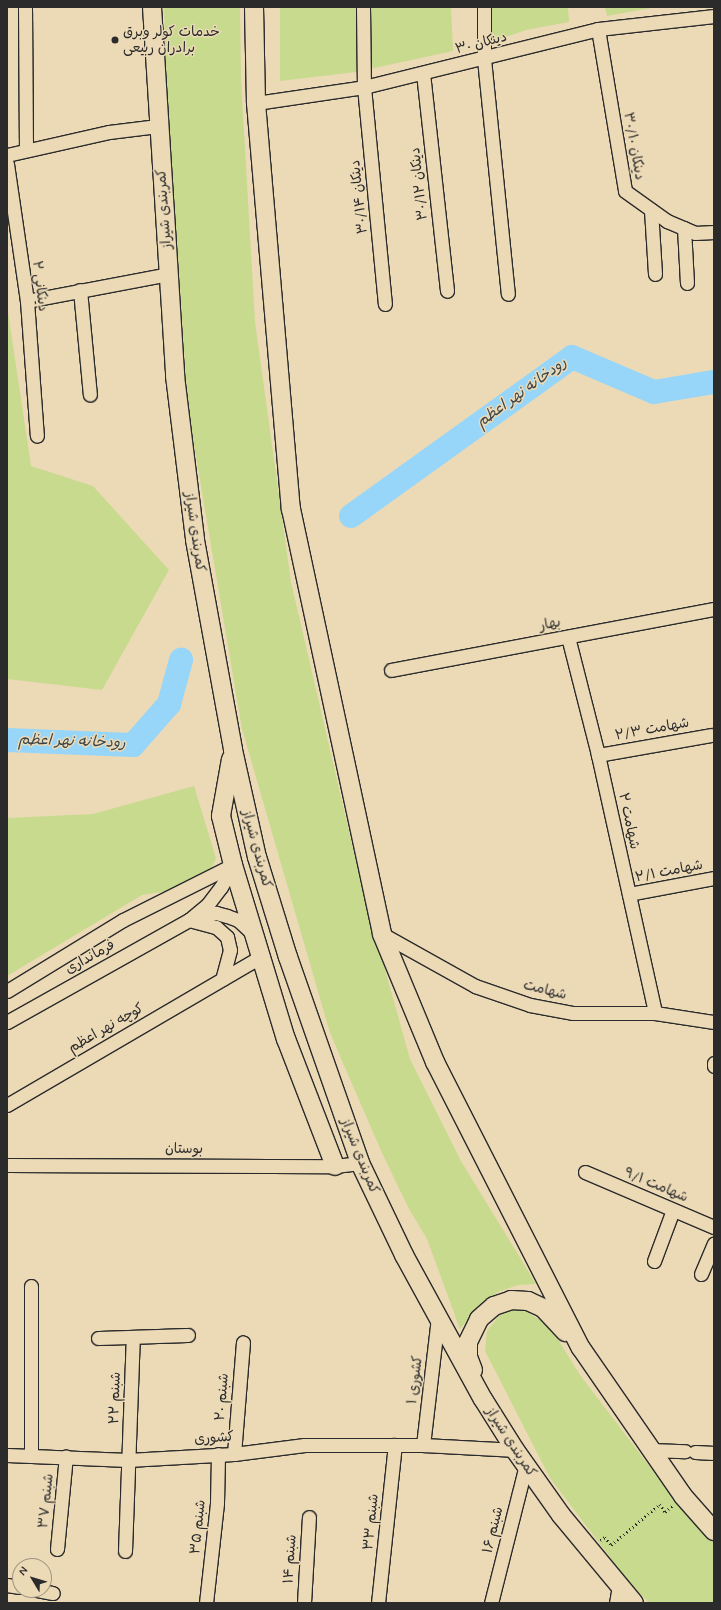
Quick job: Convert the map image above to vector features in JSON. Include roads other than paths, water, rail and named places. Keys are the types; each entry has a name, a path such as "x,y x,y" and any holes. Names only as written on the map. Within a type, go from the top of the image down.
{"highway":[{"name":"کمربندی شیراز","path":"152,7 158,126 175,376 195,540 233,750 264,879 288,957 360,1164 404,1255 483,1399 515,1450 587,1548 617,1595 634,1603"},
{"path":"254,7 256,103 291,510 382,934 435,1062 581,1348 649,1450 683,1496 714,1531"},
{"path":"233,750 221,816 233,865 286,1039 335,1166"},
{"path":"483,1399 468,1357 468,1342 479,1319 494,1306 512,1300 528,1301 543,1308 581,1348"}],"street":[{"path":"25,7 26,149"},
{"name":"۳۰/۱۴ دینکان","path":"363,7 364,87 385,304"},
{"path":"484,7 484,59 508,294"},
{"name":"۳۰ دینکان","path":"256,103 364,87 484,59 598,29 697,12 714,16"},
{"name":"۳۰/۱۰ دینکان","path":"598,29 625,191 667,221 695,233 714,232"},
{"name":"۳۰/۱۲ دینکان","path":"423,73 447,291"},
{"path":"7,155 26,149 109,132 158,126"},
{"name":"۲ دینکانی","path":"7,164 27,301 37,436"},
{"path":"651,210 655,274"},
{"path":"684,228 687,283"},
{"path":"27,301 168,274"},
{"path":"80,290 90,395"},
{"name":"بهار","path":"391,670 714,609"},
{"name":"۲ شهامت","path":"568,637 598,755 656,1014"},
{"name":"۲/۳ شهامت","path":"598,755 711,735"},
{"path":"7,992 123,920 233,865"},
{"name":"فرمانداری","path":"7,1022 189,920 208,904 221,887 233,865"},
{"name":"۲/۱ شهامت","path":"629,894 714,878"},
{"name":"فرمانداری","path":"189,920 216,913 238,920 253,934"},
{"path":"189,920 216,927 227,937 230,950 222,979"},
{"name":"شهامت","path":"382,934 475,986 530,1005 573,1013 656,1014 714,1022"},
{"name":"کوچه نهر اعظم","path":"7,1105 260,957"},
{"name":"بوستان","path":"7,1165 335,1166 360,1164"},
{"name":"۹/۱ شهامت","path":"585,1172 714,1227"},
{"path":"654,1261 672,1210"},
{"path":"701,1274 714,1244"},
{"path":"31,1286 31,1456"},
{"name":"۱ کشوری","path":"423,1445 438,1318"},
{"path":"98,1338 188,1335"},
{"name":"۲۲ شبنم","path":"125,1551 133,1337"},
{"name":"۲۰ شبنم","path":"234,1454 243,1342"},
{"name":"کشوری","path":"7,1455 66,1456 128,1460 234,1454 304,1445 423,1445 515,1450"},
{"name":"۳۳ شبنم","path":"378,1603 395,1445"},
{"path":"649,1450 714,1453"},
{"name":"۳۵ شبنم","path":"206,1603 217,1503 218,1454"},
{"name":"۳۷ شبنم","path":"57,1549 66,1456"},
{"name":"۱۶ شبنم","path":"491,1603 526,1465"},
{"name":"۱۴ شبنم","path":"304,1603 309,1516"}],"waterway":[{"name":"رودخانه نهر اعظم","path":"351,516 572,357 654,392 714,382"},
{"name":"رودخانه نهر اعظم","path":"7,740 133,745 169,704 181,660"}],"place":[{"name":"خدمات کولر وبرق برادران ربیعی","path":"115,40"}]}
